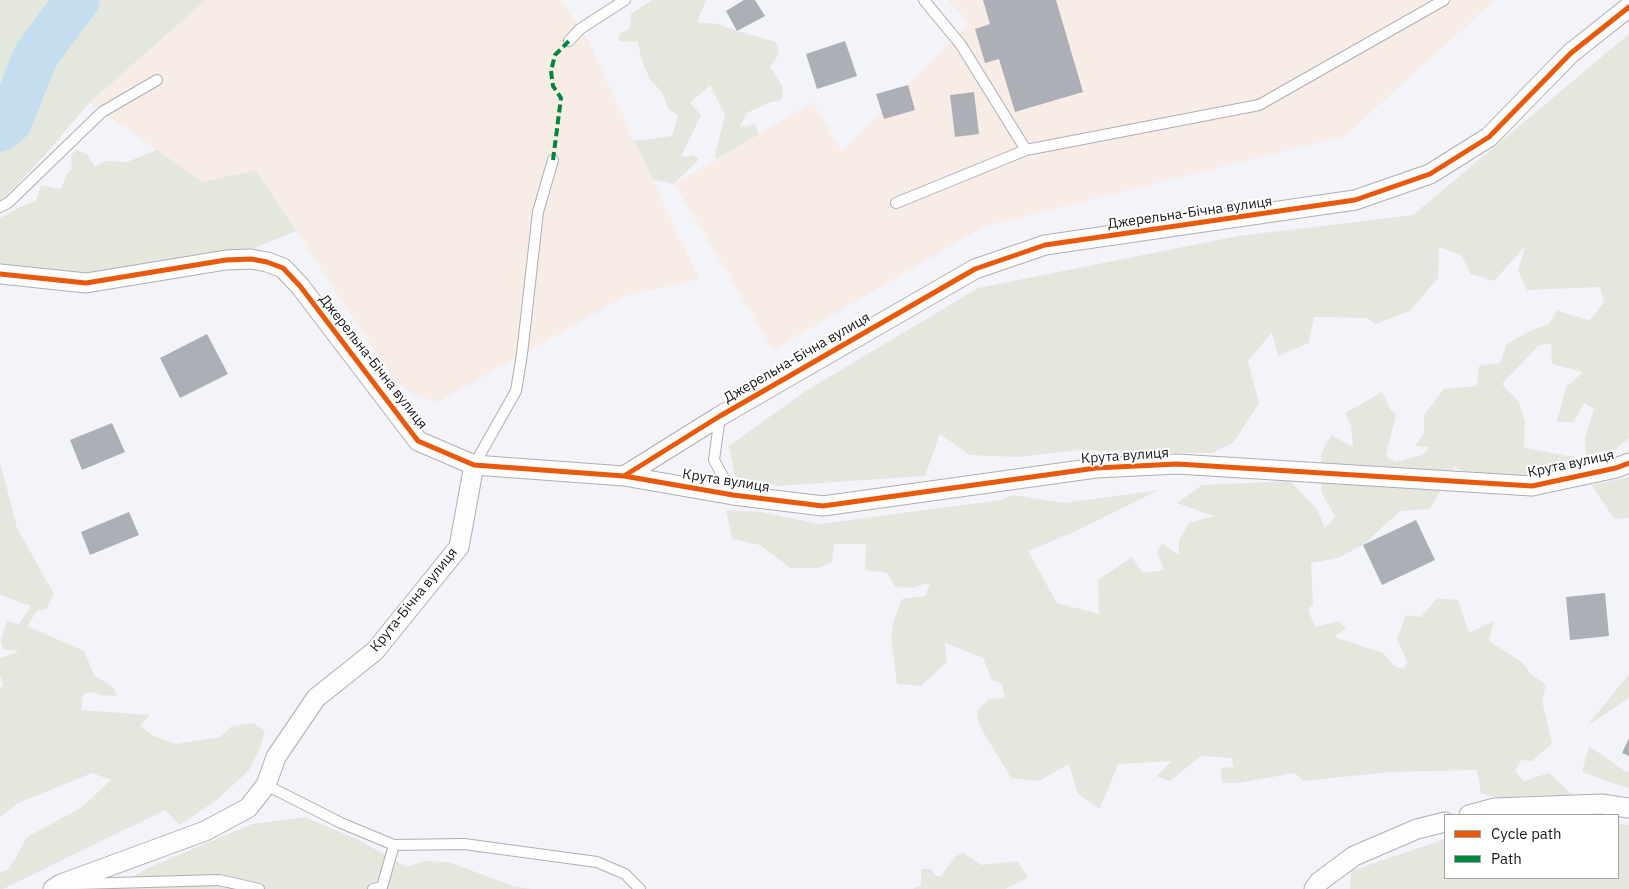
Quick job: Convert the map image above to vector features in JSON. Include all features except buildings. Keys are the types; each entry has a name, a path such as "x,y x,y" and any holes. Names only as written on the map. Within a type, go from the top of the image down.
{"street":[{"name":"Джерельна-Бічна вулиця","path":"0,274 86,283 226,260 259,260 267,262 283,268 300,286 418,441 474,465 624,476 720,416 975,269 1045,245 1355,200 1430,174 1488,137 1571,53 1629,6"},
{"name":"Крута вулиця","path":"624,476 733,496 823,506 1096,468 1177,464 1532,486 1616,468 1629,462"},
{"name":"Крута-Бічна вулиця","path":"57,887 205,832 248,808 266,785 276,757 316,698 375,651 459,547 474,465"},
{"path":"1473,814 1495,808 1602,804 1629,808"},
{"path":"1314,889 1320,882 1354,856 1417,829 1444,822"}],"lane":[{"path":"570,41 580,29 625,0"},
{"path":"924,0 961,46 1026,150"},
{"path":"896,202 1026,150 1259,105 1444,0"},
{"path":"0,207 8,203 102,112 157,80"},
{"path":"474,465 516,390 522,354 538,212 553,160"},
{"path":"720,416 714,460 733,496"},
{"path":"266,785 341,823 394,845 464,844 597,862 625,874 640,889"},
{"path":"373,889 382,887 394,845"},
{"path":"57,887 219,880 259,889"}],"shaded area":[{"path":"0,0 206,0 89,103 45,155 0,200"},
{"path":"206,0 561,0 588,40 699,279 626,296 438,402 420,397 401,387 383,363 256,170 203,182 89,103"},
{"path":"652,0 706,0 697,22 718,24 776,42 779,54 770,67 783,87 781,100 768,103 747,113 740,127 755,124 759,134 716,159 715,155 725,115 710,85 690,103 701,115 681,157 693,155 699,159 674,184 653,180 635,141 672,136 678,115 669,110 662,92 650,80 641,58 638,42 618,41 619,34 630,28 631,14"},
{"path":"948,0 1495,0 1345,136 983,227 773,350 674,184 813,102 842,151 969,24"},
{"path":"1629,34 1629,438 1605,458 1586,455 1585,438 1594,409 1584,403 1574,422 1557,422 1566,387 1583,372 1552,364 1551,343 1538,346 1502,384 1519,402 1525,421 1524,448 1575,457 1562,473 1513,477 1478,477 1454,467 1430,509 1400,511 1363,545 1338,558 1311,563 1313,604 1308,610 1315,627 1339,621 1346,628 1334,637 1383,653 1396,667 1403,669 1407,662 1397,639 1406,615 1421,617 1437,598 1458,600 1469,633 1494,621 1489,641 1522,662 1531,674 1546,685 1542,701 1552,743 1532,761 1521,760 1515,771 1524,781 1549,773 1573,795 1523,796 1510,800 1481,794 1477,770 1390,772 1303,781 1295,773 1238,783 1222,783 1221,768 1234,767 1231,758 1201,756 1170,781 1156,776 1172,761 1118,764 1100,809 1078,794 1069,764 1039,781 1011,778 979,725 977,710 989,699 1005,698 1002,684 992,680 983,658 945,643 947,662 921,686 897,684 891,638 894,620 902,599 925,596 930,583 911,588 895,586 887,573 865,570 866,544 834,544 832,562 818,568 790,568 760,545 732,539 726,510 761,512 819,524 1001,500 1013,495 1064,503 1159,490 1074,532 1028,551 1057,603 1099,614 1098,580 1132,557 1143,573 1164,570 1157,552 1162,543 1179,555 1179,540 1189,523 1214,516 1177,503 1202,485 1290,481 1317,509 1325,528 1335,517 1321,491 1321,454 1331,435 1353,447 1351,426 1345,413 1382,392 1390,409 1396,415 1386,456 1395,462 1423,455 1429,447 1415,446 1424,433 1424,415 1444,389 1477,386 1479,366 1500,363 1507,344 1526,333 1550,323 1557,310 1590,320 1604,302 1600,287 1527,290 1518,270 1526,245 1494,281 1471,274 1461,255 1439,247 1438,278 1410,311 1375,324 1367,318 1314,317 1309,343 1278,356 1272,332 1248,361 1259,403 1233,443 1212,453 1081,450 1018,457 970,455 940,434 925,476 777,486 735,477 729,446 804,392 978,288 1238,236 1413,215"},
{"path":"76,149 88,155 95,167 105,161 127,162 157,150 203,182 256,170 296,231 252,249 204,253 83,277 0,269 0,218 36,201 41,185 61,189 66,176 72,169 71,156"},
{"path":"0,462 17,528 54,594 47,609 37,611 27,626 84,651 94,675 114,688 116,696 91,692 83,694 81,710 150,715 140,726 152,735 176,744 220,737 232,726 254,723 265,731 260,748 249,770 217,800 180,825 165,810 3,889 0,889 0,872 7,870 14,861 26,838 82,807 111,780 92,773 18,803 0,817 0,687 3,687 0,674 0,658 19,650 3,650 1,640 7,621 19,624 31,606 0,595"},
{"path":"1629,477 1629,518 1614,519 1592,485"},
{"path":"1629,674 1629,698 1587,726"},
{"path":"1589,746 1629,772 1629,789 1582,772"},
{"path":"305,817 361,841 406,867 424,861 449,862 513,886 532,889 110,889 150,867 252,824"},
{"path":"1619,824 1629,825 1629,889 1350,889 1351,871 1444,839 1444,879 1619,879"},
{"path":"963,852 981,865 1018,861 1028,878 1005,889 912,889 921,885 921,869 931,869 936,876 941,876 955,857"}],"waterway":[{"path":"0,129 10,121 35,57 77,0"}],"marked path":[{"path":"553,160 561,98 553,86 551,71 555,55 569,41"}],"cycle path":[{"path":"0,274 86,283 226,260 251,259 267,262 283,268 300,286 418,441 474,465 624,476 720,416 975,269 1045,245 1355,200 1430,174 1489,137 1571,53 1629,7"},
{"path":"624,476 733,495 823,506 1096,468 1177,464 1532,486 1616,468 1629,463"}]}
